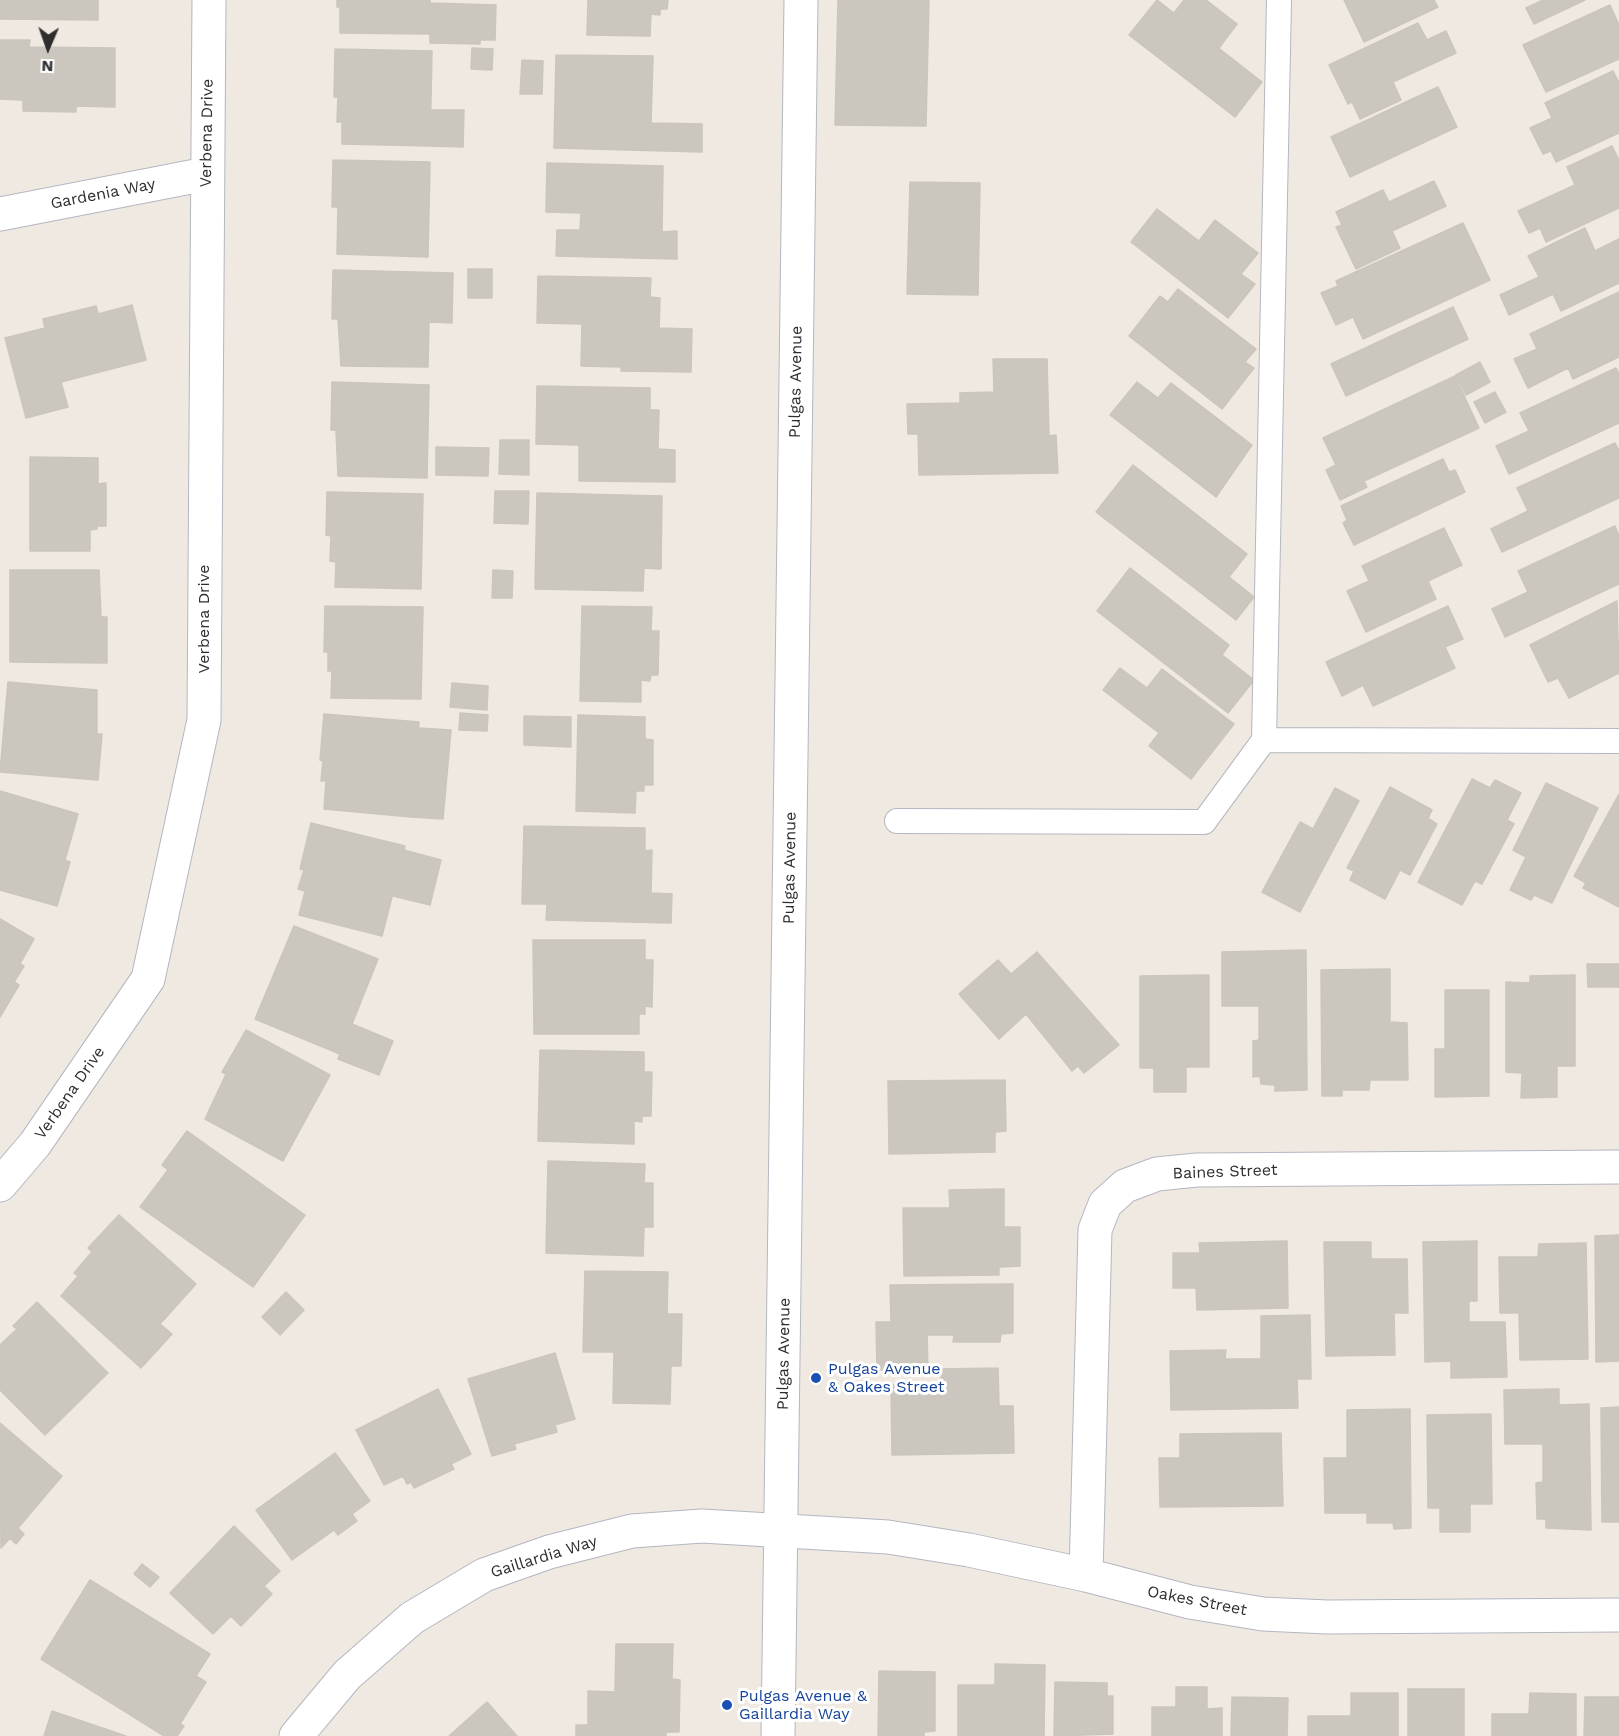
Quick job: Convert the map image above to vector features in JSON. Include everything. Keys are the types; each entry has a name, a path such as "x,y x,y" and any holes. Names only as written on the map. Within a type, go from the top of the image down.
{"street":[{"name":"Verbena Drive","path":"0,1185 35,1144 148,980 204,720 209,0"},
{"name":"Pulgas Avenue","path":"777,1736 801,0"},
{"name":"Gardenia Way","path":"0,214 206,174"},
{"name":"Baines Street","path":"1086,1575 1095,1230 1106,1204 1125,1186 1157,1174 1197,1170 1619,1167"},
{"name":"Gaillardia Way","path":"296,1736 347,1675 412,1618 484,1575 549,1552 632,1531 702,1526 781,1529"},
{"name":"Oakes Street","path":"781,1529 888,1537 969,1550 1086,1575 1190,1602 1263,1614 1327,1617 1619,1615"}],"lane":[{"path":"897,821 1204,822 1264,740 1279,0"},
{"path":"1264,740 1619,741"}],"building":[{"path":"0,0 98,0 98,20 0,19"},
{"path":"337,0 430,0 430,34 340,33 340,7 337,7"},
{"path":"588,0 668,0 667,9 660,9 660,15 651,14 650,36 587,35"},
{"path":"838,0 929,0 926,126 835,125"},
{"path":"1157,0 1262,82 1235,117 1129,35"},
{"path":"1184,0 1206,0 1237,24 1219,48 1174,13"},
{"path":"1344,0 1434,0 1438,7 1364,42"},
{"path":"1543,0 1585,0 1534,24 1526,8"},
{"path":"430,3 496,5 495,40 480,40 480,44 430,43"},
{"path":"1610,5 1619,25 1619,59 1546,92 1523,45"},
{"path":"1418,23 1427,40 1446,31 1456,53 1393,82 1401,100 1360,119 1352,102 1348,104 1329,65"},
{"path":"0,40 30,40 29,47 115,48 115,107 76,106 76,112 23,111 23,100 0,99"},
{"path":"472,48 493,49 492,70 471,69"},
{"path":"335,49 432,51 430,146 342,144 342,122 337,122 338,97 334,97"},
{"path":"556,55 653,56 651,123 702,124 702,152 554,148"},
{"path":"522,60 543,61 542,94 520,94"},
{"path":"1613,71 1619,83 1619,133 1556,162 1551,151 1543,154 1530,128 1552,118 1545,103"},
{"path":"1438,87 1457,127 1350,177 1331,137"},
{"path":"430,110 464,110 463,147 430,146"},
{"path":"1612,146 1619,160 1619,208 1546,242 1540,228 1529,233 1518,211 1575,185 1567,167"},
{"path":"333,160 430,162 428,257 337,254 338,207 332,207"},
{"path":"547,163 663,166 662,232 677,231 677,259 556,256 557,230 580,230 581,213 546,212"},
{"path":"1434,181 1446,206 1392,231 1400,248 1356,269 1336,227 1342,225 1336,212 1383,190 1389,202"},
{"path":"910,182 980,183 978,295 907,294"},
{"path":"1157,209 1199,241 1215,220 1258,253 1241,274 1255,284 1228,318 1131,242"},
{"path":"1463,223 1490,280 1363,339 1353,317 1336,325 1321,293 1338,286 1336,281"},
{"path":"1585,228 1595,251 1619,239 1619,283 1561,311 1553,294 1509,315 1500,295 1539,277 1528,256"},
{"path":"468,269 492,269 492,298 468,298"},
{"path":"333,270 453,273 452,323 429,322 428,367 341,366 338,319 332,319"},
{"path":"538,276 651,278 650,297 660,298 659,328 692,329 691,372 621,371 621,367 581,366 582,324 537,323"},
{"path":"1178,289 1256,349 1245,362 1254,368 1222,409 1129,336 1160,296 1168,302"},
{"path":"1619,292 1619,357 1573,379 1568,368 1528,388 1514,359 1537,349 1530,334"},
{"path":"132,305 146,360 61,382 68,407 26,418 5,338 45,328 43,319 96,306 98,314"},
{"path":"1453,307 1468,339 1346,396 1331,364"},
{"path":"993,359 1047,359 1049,436 1056,435 1058,473 919,475 918,434 908,434 907,404 960,403 960,393 994,392"},
{"path":"1480,362 1490,382 1466,395 1456,375"},
{"path":"1616,368 1619,374 1619,423 1509,474 1496,446 1529,431 1520,413"},
{"path":"1455,376 1479,428 1364,481 1367,487 1340,500 1326,470 1336,465 1323,438"},
{"path":"332,382 429,385 427,478 338,476 336,430 331,430"},
{"path":"1137,382 1158,398 1171,383 1252,445 1216,497 1110,415"},
{"path":"537,386 650,388 650,410 659,410 658,449 675,450 675,482 579,481 579,445 536,444"},
{"path":"1495,392 1506,412 1485,423 1474,402"},
{"path":"500,440 529,440 529,475 499,474"},
{"path":"1615,443 1619,451 1619,498 1502,552 1491,529 1528,511 1517,488"},
{"path":"436,447 489,448 488,476 436,475"},
{"path":"30,457 98,458 98,484 106,483 106,526 97,526 97,529 90,530 90,551 30,551"},
{"path":"1443,459 1449,472 1455,470 1465,492 1354,545 1343,523 1347,520 1341,506"},
{"path":"1133,465 1247,554 1229,577 1254,597 1236,620 1096,512"},
{"path":"495,491 529,491 528,524 494,523"},
{"path":"327,492 423,494 421,589 335,587 336,562 330,561 331,536 326,535"},
{"path":"537,493 662,496 661,569 644,568 643,591 535,589"},
{"path":"1615,526 1619,536 1619,584 1505,637 1492,609 1528,592 1518,571"},
{"path":"1444,528 1462,565 1428,581 1436,599 1366,632 1347,591 1369,581 1362,566"},
{"path":"1130,568 1229,645 1222,655 1254,680 1228,713 1097,611"},
{"path":"10,570 99,570 101,617 107,617 107,663 10,662"},
{"path":"493,570 513,571 512,598 492,598"},
{"path":"1617,601 1619,673 1569,698 1558,678 1548,682 1530,645"},
{"path":"325,606 423,607 421,699 331,698 332,671 328,671 328,652 324,652"},
{"path":"582,606 652,607 651,631 659,631 658,675 651,675 650,681 641,680 641,702 580,701"},
{"path":"1448,606 1463,639 1445,647 1455,668 1373,706 1363,685 1342,696 1326,662"},
{"path":"1120,668 1147,688 1162,669 1234,724 1191,779 1149,746 1159,733 1103,690"},
{"path":"8,682 97,690 97,734 102,734 98,780 0,772"},
{"path":"452,683 488,686 487,710 450,707"},
{"path":"460,713 488,715 487,731 459,730"},
{"path":"324,714 419,722 411,817 324,809 326,781 321,781 323,761 320,760"},
{"path":"578,715 645,717 645,739 653,740 653,785 644,785 644,791 636,791 635,813 576,811"},
{"path":"524,716 571,717 571,747 524,745"},
{"path":"418,728 451,730 443,819 411,817"},
{"path":"1472,779 1490,788 1495,780 1521,793 1507,820 1514,824 1482,884 1475,881 1462,905 1418,882"},
{"path":"1546,783 1598,808 1552,903 1534,895 1531,900 1510,890 1526,857 1513,850"},
{"path":"1390,787 1432,810 1428,818 1437,824 1410,875 1400,870 1385,899 1350,880 1354,871 1347,868"},
{"path":"1335,788 1359,801 1300,912 1262,892 1300,822 1313,829"},
{"path":"0,791 78,814 65,860 70,862 57,906 0,890"},
{"path":"1619,794 1619,907 1583,888 1586,883 1574,876"},
{"path":"311,823 405,846 382,936 299,915 305,891 298,889 304,870 300,869"},
{"path":"524,826 645,828 645,851 652,850 651,893 672,894 671,923 546,920 547,904 522,904"},
{"path":"404,850 441,860 430,905 393,896"},
{"path":"0,919 34,939 20,964 24,966 14,982 19,985 0,1017"},
{"path":"294,926 378,959 352,1024 393,1041 379,1075 338,1059 340,1054 255,1019"},
{"path":"533,940 645,940 645,960 653,960 652,1007 645,1006 645,1014 639,1014 639,1034 534,1034"},
{"path":"1306,950 1307,1090 1275,1091 1275,1085 1261,1084 1260,1076 1253,1077 1253,1041 1259,1040 1259,1006 1222,1006 1222,952"},
{"path":"1037,952 1119,1045 1084,1073 1078,1066 1072,1071 1026,1014 999,1039 959,994 998,960 1011,974"},
{"path":"1587,964 1619,964 1619,987 1588,987"},
{"path":"1390,969 1390,1022 1407,1023 1408,1080 1370,1080 1369,1090 1342,1090 1342,1096 1322,1096 1321,970"},
{"path":"1209,975 1209,1067 1186,1067 1186,1092 1154,1092 1154,1068 1140,1068 1140,976"},
{"path":"1575,975 1575,1066 1557,1066 1557,1097 1521,1098 1522,1073 1506,1072 1506,982 1530,983 1530,976"},
{"path":"1445,990 1489,990 1489,1096 1435,1097 1435,1049 1445,1049"},
{"path":"246,1030 330,1075 283,1161 205,1119 226,1074 222,1072"},
{"path":"540,1050 644,1052 644,1072 652,1072 651,1116 642,1116 642,1122 634,1121 634,1144 538,1141"},
{"path":"1005,1080 1006,1131 995,1132 995,1152 889,1154 888,1081"},
{"path":"187,1131 305,1215 253,1287 140,1207 168,1170 162,1165"},
{"path":"548,1161 645,1164 644,1183 653,1183 653,1227 644,1227 643,1256 546,1253"},
{"path":"1004,1189 1004,1227 1020,1227 1020,1266 999,1267 999,1275 904,1276 903,1208 950,1208 949,1190"},
{"path":"119,1215 196,1284 160,1324 172,1334 141,1368 61,1296 78,1276 74,1273 92,1252 88,1248"},
{"path":"1619,1235 1619,1361 1596,1362 1595,1236"},
{"path":"1287,1241 1288,1308 1197,1310 1196,1288 1173,1288 1173,1253 1200,1253 1199,1243"},
{"path":"1477,1241 1477,1301 1469,1301 1469,1322 1505,1322 1507,1377 1451,1378 1451,1361 1425,1362 1423,1242"},
{"path":"1324,1242 1371,1242 1371,1259 1407,1259 1408,1313 1394,1313 1395,1355 1326,1356"},
{"path":"1586,1243 1588,1359 1520,1360 1519,1313 1500,1313 1499,1257 1538,1257 1539,1244"},
{"path":"585,1271 668,1272 667,1314 682,1314 681,1366 671,1366 670,1404 613,1403 614,1352 583,1352"},
{"path":"1013,1284 1013,1333 1001,1334 1000,1342 953,1342 954,1335 927,1335 928,1370 877,1370 876,1322 891,1322 890,1285"},
{"path":"286,1292 304,1310 280,1335 262,1317"},
{"path":"37,1302 108,1373 45,1435 0,1390 0,1345 17,1329 13,1326"},
{"path":"1310,1315 1311,1379 1297,1379 1298,1408 1171,1410 1170,1351 1226,1350 1225,1359 1261,1359 1261,1316"},
{"path":"555,1353 575,1419 555,1425 557,1432 514,1444 516,1449 492,1456 468,1379"},
{"path":"998,1368 999,1406 1013,1406 1014,1453 892,1455 891,1385 941,1384 941,1369"},
{"path":"438,1389 471,1454 451,1464 454,1469 414,1488 411,1482 407,1484 403,1476 384,1485 356,1430"},
{"path":"1559,1389 1559,1405 1589,1404 1591,1530 1546,1528 1546,1519 1537,1519 1536,1483 1543,1482 1543,1444 1505,1444 1504,1390"},
{"path":"1619,1407 1619,1522 1602,1522 1601,1408"},
{"path":"1410,1409 1411,1528 1394,1529 1393,1523 1367,1523 1367,1513 1325,1513 1324,1458 1347,1458 1347,1410"},
{"path":"1491,1414 1492,1504 1470,1504 1470,1532 1440,1532 1440,1508 1428,1508 1427,1415"},
{"path":"0,1423 62,1476 18,1528 24,1534 16,1544 10,1538 1,1548"},
{"path":"1281,1433 1283,1506 1160,1507 1159,1458 1180,1458 1180,1434"},
{"path":"335,1453 370,1501 352,1514 357,1521 338,1535 334,1530 292,1560 256,1510"},
{"path":"234,1526 280,1571 264,1586 272,1594 241,1626 231,1616 213,1634 170,1593"},
{"path":"142,1564 159,1577 150,1587 134,1574"},
{"path":"90,1580 210,1654 196,1676 206,1682 180,1724 184,1726 177,1736 164,1736 41,1659"},
{"path":"616,1644 673,1644 672,1679 680,1680 679,1732 666,1732 666,1736 576,1736 576,1725 588,1725 588,1691 615,1692"},
{"path":"995,1664 1045,1665 1044,1736 958,1736 958,1685 995,1685"},
{"path":"879,1671 935,1672 935,1731 924,1732 924,1736 878,1736"},
{"path":"1055,1682 1107,1683 1107,1696 1113,1696 1113,1734 1054,1736"},
{"path":"1176,1687 1207,1687 1207,1709 1222,1708 1222,1736 1152,1736 1152,1707 1176,1707"},
{"path":"1408,1689 1464,1689 1464,1736 1408,1736"},
{"path":"1351,1693 1398,1693 1398,1736 1308,1736 1308,1716 1351,1716"},
{"path":"1530,1693 1576,1694 1576,1736 1492,1736 1492,1714 1529,1714"},
{"path":"1232,1697 1288,1698 1287,1736 1231,1736"},
{"path":"1585,1697 1619,1697 1619,1736 1584,1736"},
{"path":"487,1702 517,1736 449,1736"},
{"path":"52,1711 126,1736 44,1736"}],"place":[{"name":"Pulgas Avenue & Oakes Street","path":"816,1378"},
{"name":"Pulgas Avenue & Gaillardia Way","path":"727,1705"}]}
